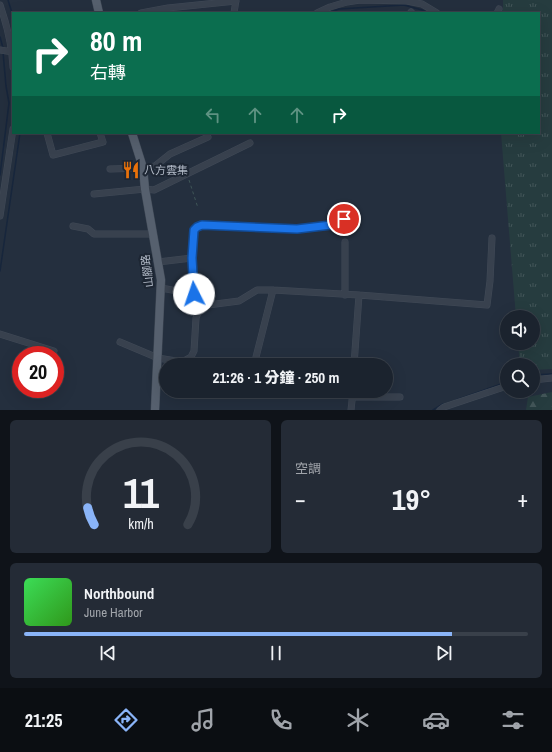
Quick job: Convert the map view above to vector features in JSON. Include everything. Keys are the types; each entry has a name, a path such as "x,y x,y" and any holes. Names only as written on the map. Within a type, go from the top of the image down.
{"main road":[{"path":"96,0 99,12"},
{"name":"山腳路","path":"134,134 143,168 145,189 161,280 155,410"}],"street":[{"path":"146,12 236,0 234,12"},
{"path":"319,12 347,2 360,0 422,4 436,12"},
{"path":"0,5 12,48"},
{"path":"0,50 12,52"},
{"path":"0,216 12,134"},
{"path":"47,134 53,155 103,142 100,134"},
{"path":"110,169 155,166 170,154 208,137"},
{"path":"94,194 145,189 154,190 250,143"},
{"path":"161,288 194,294 192,258 194,230 202,225 297,229 331,225 344,219"},
{"path":"73,226 88,229 94,234 153,234"},
{"path":"120,342 158,358 182,362 191,357 194,351 196,318 198,313 208,305 239,301 257,290 359,295 487,305 490,281 492,238"},
{"path":"345,242 345,295"},
{"path":"158,262 192,258"},
{"path":"256,358 273,290"},
{"path":"354,358 359,295"},
{"path":"0,334 38,346"},
{"path":"540,379 552,378"},
{"path":"440,410 444,407 500,388"},
{"path":"393,397 400,397"},
{"path":"352,410 353,398"}],"path":[{"path":"187,174 198,208"}],"green space":[{"path":"503,0 552,0 552,369 540,370 540,358 519,358 519,350 540,350 540,310 515,310 501,134 540,134 540,12 502,12"},
{"path":"552,392 552,410 526,410 528,398 540,398 540,394"}],"waterway":[{"path":"8,0 12,13"},
{"path":"331,12 339,9 404,5 426,12"},
{"path":"0,37 3,48"},
{"path":"0,175 9,103 3,52"},
{"path":"0,271 20,134"},
{"path":"540,375 552,374"},
{"path":"456,400 500,384"},
{"path":"433,410 443,404"}],"place":[{"name":"八方雲集","path":"131,170"}],"route":[{"path":"194,294 192,258 194,230 197,227 202,225 297,229 331,225 344,219"}]}
